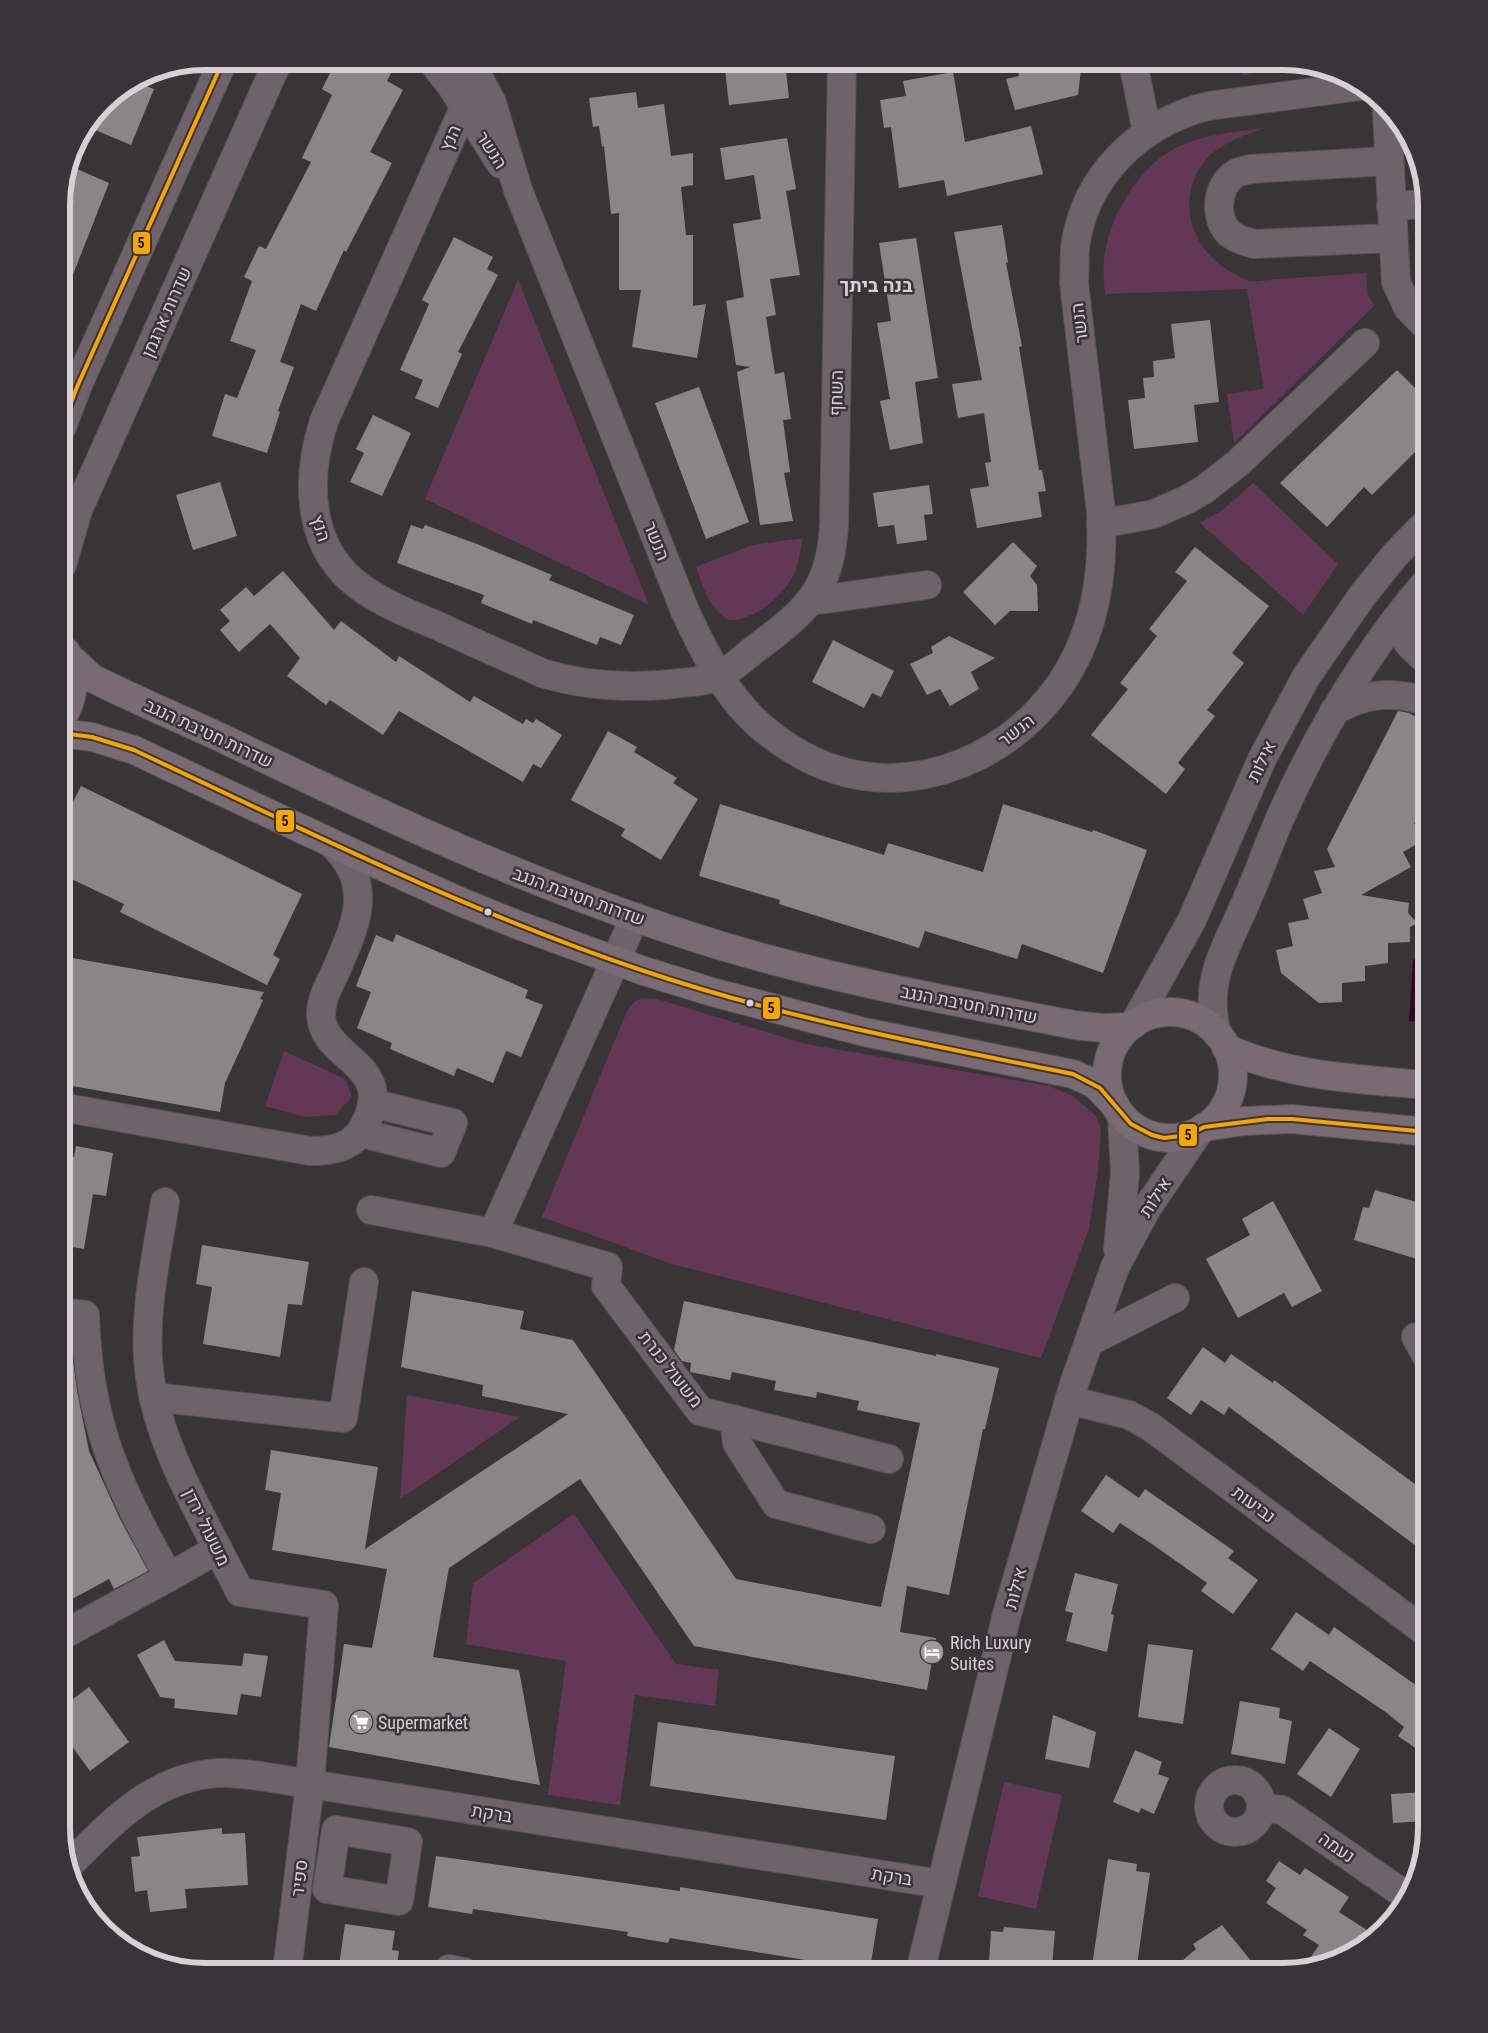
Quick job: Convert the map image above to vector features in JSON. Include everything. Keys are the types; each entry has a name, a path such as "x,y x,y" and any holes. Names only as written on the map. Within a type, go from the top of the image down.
{"main road":[{"name":"שדרות חטיבת הנגב","path":"70,655 98,681 191,723 385,816 536,881 635,917 726,947 874,985 1074,1025 1102,1028 1131,1025"},
{"path":"70,666 73,674 73,687 70,701"},
{"path":"70,735 92,737 134,750 461,902 615,961 712,992 864,1032 1073,1074 1095,1084 1118,1110 1141,1131 1158,1137 1176,1138 1202,1129 1244,1121 1292,1119 1418,1131"},
{"path":"1118,1110 1107,1081 1109,1058 1113,1046 1131,1025 1151,1015 1175,1012 1198,1019 1222,1041 1252,1060 1308,1074 1418,1084"},
{"path":"1202,1129 1219,1114 1230,1092 1232,1068 1222,1041"}],"street":[{"path":"70,405 218,70"},
{"name":"שדרות ארגמן","path":"70,538 78,510 274,70"},
{"name":"הנשר","path":"438,70 518,190"},
{"name":"הנץ","path":"471,70 464,107 319,437 312,470 312,496 316,521 326,546 341,568 361,588 388,604 542,673 566,680 619,687 668,685 719,676"},
{"name":"הנשר","path":"477,70 492,103 518,190 685,611 706,657 732,696 764,729 798,754 837,771 879,778 924,774 971,761 1006,741 1036,716 1060,686 1078,653 1091,619 1099,583 1102,547 1075,288 1075,248 1083,216 1096,187 1114,162 1147,132 1184,112 1208,106 1349,88"},
{"name":"השחף","path":"719,676 791,622 811,601 829,565 833,538 842,70"},
{"path":"1135,70 1147,132"},
{"path":"1387,120 1396,282 1408,308 1418,318"},
{"path":"1389,161 1250,169 1235,174 1226,182 1220,194 1219,208 1228,232 1239,240 1254,244 1393,238"},
{"path":"1391,206 1418,204"},
{"path":"1101,524 1154,514 1205,489 1238,463 1366,343"},
{"name":"אילות","path":"1131,1025 1196,913 1247,791 1306,677 1362,596 1395,555 1418,531"},
{"path":"811,601 927,585"},
{"path":"1222,1041 1211,1002 1220,963 1281,816 1334,711 1366,660 1418,592"},
{"path":"1403,611 1401,629 1405,640 1418,652"},
{"path":"1334,711 1352,700 1375,694 1402,694 1418,699"},
{"path":"70,1109 310,1151 331,1151 348,1144 360,1133 369,1118 372,1103 371,1086 364,1072 331,1040 322,1024 321,1015 324,999 353,932 358,907 357,885 350,865 331,843"},
{"path":"493,1233 635,917"},
{"path":"360,1133 441,1153 453,1123 372,1103"},
{"name":"אילות","path":"1115,1267 1125,1183 1118,1110"},
{"name":"אילות","path":"922,1963 1008,1614 1070,1400 1089,1342 1115,1267 1147,1208 1202,1129"},
{"name":"משעול ירדן","path":"165,1202 151,1290 148,1336 153,1397 177,1465 240,1592 324,1606 310,1784"},
{"name":"משעול כנרת","path":"371,1210 493,1233 608,1267 606,1286 700,1411 889,1458"},
{"path":"153,1397 343,1418 364,1282"},
{"path":"1089,1342 1175,1298"},
{"path":"70,1313 85,1315 90,1386 105,1444 131,1508 169,1576"},
{"name":"נביעות","path":"1070,1400 1129,1415 1150,1427 1418,1626"},
{"path":"734,1419 737,1443 776,1504 871,1529"},
{"path":"70,1631 218,1549"},
{"name":"ברקת","path":"74,1860 125,1811 154,1792 179,1780 220,1773 310,1784 940,1884"},
{"name":"ספיר","path":"288,1963 310,1784"},
{"path":"381,1838 388,1797"},
{"name":"נעמה","path":"1261,1808 1282,1810 1402,1893"}],"shaded area":[{"path":"1242,70 1269,70 1243,75"},
{"path":"1264,128 1224,145 1204,162 1195,177 1190,192 1189,208 1197,238 1217,263 1248,281 1366,273 1368,296 1375,305 1234,443 1227,394 1264,389 1247,289 1105,294 1104,260 1112,226 1120,209 1140,178 1153,164 1167,153 1192,141 1222,134"},
{"path":"518,280 649,605 425,499"},
{"path":"1253,483 1338,564 1303,615 1200,523 1223,510"},
{"path":"803,538 795,572 788,584 775,599 757,612 738,619 729,620 716,610 704,590 696,567 752,545"},
{"path":"1418,956 1418,1022 1409,1021 1413,960"},
{"path":"643,998 657,999 806,1044 1049,1086 1073,1096 1096,1116 1101,1129 1098,1170 1089,1229 1041,1358 672,1264 542,1217 627,1011 635,1001"},
{"path":"284,1051 345,1079 352,1097 335,1115 305,1117 265,1106"},
{"path":"407,1395 520,1417 400,1499"},
{"path":"574,1514 676,1664 719,1670 715,1706 635,1695 620,1805 548,1795 566,1661 466,1644 473,1583"},
{"path":"1004,1782 1062,1795 1036,1909 978,1896"}],"building":[{"path":"332,70 385,70 391,73 387,81 403,90 370,152 392,163 346,252 344,250 316,311 301,304 280,362 294,367 278,411 280,412 267,453 212,436 225,394 237,398 256,350 230,341 252,281 244,277 259,246 266,249 311,162 302,158 332,95 322,89"},
{"path":"725,70 786,70 789,98 729,105"},
{"path":"1018,70 1081,70 1078,95 1015,110 1006,79 1019,76"},
{"path":"953,72 965,142 1031,126 1043,174 947,196 944,180 899,188 891,127 884,128 880,100 906,96 903,81"},
{"path":"143,85 154,89 131,145 95,130 103,116 116,103 137,88"},
{"path":"636,92 638,108 664,104 671,156 693,153 693,185 681,187 686,235 693,235 693,306 706,304 697,358 632,347 641,290 619,290 619,213 611,214 604,146 602,147 599,126 593,127 589,98"},
{"path":"787,138 796,189 786,191 800,275 770,279 776,315 766,317 775,374 784,372 791,419 783,420 790,472 784,473 793,521 760,525 737,372 750,367 736,365 726,301 744,297 733,224 761,219 754,175 725,180 720,148"},
{"path":"77,169 109,183 70,282 70,196"},
{"path":"1002,225 1008,262 1006,263 1022,346 1019,347 1039,470 1042,470 1046,491 1038,492 1042,517 977,528 970,489 989,486 985,463 991,462 984,413 958,418 952,384 982,380 954,232"},
{"path":"454,237 493,257 487,269 498,275 458,352 462,354 438,408 415,398 423,380 400,370 429,304 422,300"},
{"path":"916,238 938,378 915,382 923,443 890,450 880,401 890,399 877,323 891,321 879,243"},
{"path":"1210,320 1219,402 1194,405 1198,442 1134,449 1128,400 1145,398 1143,378 1154,377 1153,361 1175,358 1171,324"},
{"path":"1397,370 1418,391 1418,449 1372,495 1364,487 1327,527 1280,483"},
{"path":"699,387 749,522 706,539 655,403"},
{"path":"373,415 411,433 382,496 350,482 364,453 356,449"},
{"path":"220,482 237,536 193,550 176,495"},
{"path":"929,485 933,514 924,515 927,540 897,544 894,525 878,527 873,493"},
{"path":"411,525 423,529 425,525 477,544 552,575 549,580 634,615 621,645 600,637 597,645 533,620 532,624 481,603 484,595 397,563"},
{"path":"1013,542 1037,566 1030,576 1037,585 1038,611 1010,611 995,625 963,592"},
{"path":"1195,547 1269,606 1232,653 1244,663 1207,710 1215,716 1178,763 1185,769 1166,794 1091,735 1128,689 1120,683 1157,636 1149,629 1187,581 1175,572"},
{"path":"283,571 334,630 341,621 396,662 399,656 470,702 474,696 523,724 526,719 533,723 536,719 562,735 541,768 533,764 523,782 399,711 383,735 330,700 326,705 287,676 300,658 270,624 239,652 220,630 230,621 220,610 246,587 254,596"},
{"path":"949,636 995,658 971,672 979,689 950,706 940,689 927,695 910,664 933,653 931,647"},
{"path":"833,640 894,671 881,697 872,693 864,708 812,682"},
{"path":"1398,711 1409,713 1418,718 1418,821 1414,823 1418,830 1418,843 1403,852 1411,867 1361,895 1409,903 1408,913 1417,923 1410,927 1410,942 1388,943 1388,963 1365,966 1365,981 1342,983 1342,1002 1319,1003 1281,973 1276,950 1293,946 1288,923 1309,919 1303,899 1322,893 1314,871 1335,867 1327,849"},
{"path":"608,731 637,747 634,752 677,778 673,783 698,799 661,860 621,836 625,829 571,800"},
{"path":"81,786 302,894 273,955 280,959 267,985 120,912 124,904 70,878 70,803 72,804"},
{"path":"720,804 884,855 888,843 983,872 1003,804 1092,832 1093,830 1147,850 1103,973 1022,944 1017,959 925,931 919,948 779,904 780,900 699,876"},
{"path":"396,934 528,990 525,998 543,1005 521,1057 506,1051 493,1083 457,1068 454,1076 390,1049 392,1043 357,1028 371,992 356,986 376,935 393,942"},
{"path":"70,958 264,992 260,999 263,1000 225,1083 220,1112 70,1086"},
{"path":"76,1146 113,1153 106,1196 93,1194 84,1249 70,1247 70,1156 74,1157"},
{"path":"1375,1190 1418,1202 1418,1259 1354,1240 1363,1207 1369,1208"},
{"path":"1273,1201 1322,1291 1292,1307 1284,1293 1238,1318 1206,1259 1250,1235 1242,1219"},
{"path":"202,1245 309,1262 302,1305 288,1304 280,1357 203,1344 212,1287 196,1284"},
{"path":"412,1291 524,1311 520,1329 573,1340 736,1579 881,1607 920,1423 857,1410 859,1401 817,1392 816,1398 774,1390 776,1381 732,1372 730,1380 690,1372 691,1363 682,1361 674,1350 684,1301 999,1368 985,1429 983,1429 949,1595 907,1586 900,1632 936,1638 927,1690 694,1646 580,1479 449,1568 433,1657 519,1670 540,1785 329,1747 344,1644 372,1648 387,1569 272,1550 281,1493 265,1490 271,1450 378,1467 365,1549 568,1414 482,1396 483,1385 401,1367"},
{"path":"1203,1347 1225,1363 1231,1354 1273,1383 1274,1380 1418,1486 1418,1547 1229,1407 1224,1415 1201,1400 1191,1415 1167,1398"},
{"path":"70,1352 72,1352 77,1391 89,1451 120,1519 148,1571 114,1589 109,1579 70,1600"},
{"path":"1106,1475 1139,1498 1145,1489 1234,1551 1228,1558 1258,1580 1233,1614 1201,1591 1207,1583 1152,1544 1120,1523 1113,1533 1081,1511"},
{"path":"1075,1573 1118,1584 1111,1614 1114,1615 1107,1652 1066,1641 1073,1613 1065,1611"},
{"path":"1296,1612 1329,1635 1334,1627 1418,1687 1418,1750 1398,1736 1404,1727 1387,1713 1310,1661 1303,1671 1271,1649"},
{"path":"164,1640 175,1661 242,1666 244,1653 268,1656 261,1697 241,1694 237,1715 174,1708 175,1699 160,1697 137,1655"},
{"path":"1148,1644 1193,1650 1183,1724 1138,1717"},
{"path":"89,1687 129,1742 90,1771 70,1743 70,1701"},
{"path":"1240,1701 1280,1708 1279,1718 1292,1721 1285,1764 1231,1754"},
{"path":"1053,1715 1096,1732 1089,1768 1045,1759"},
{"path":"658,1722 895,1756 886,1820 650,1786"},
{"path":"1329,1728 1360,1749 1331,1797 1297,1774"},
{"path":"1135,1750 1162,1762 1158,1774 1169,1778 1154,1814 1141,1808 1139,1813 1113,1802"},
{"path":"1418,1792 1418,1822 1393,1823 1391,1794"},
{"path":"222,1828 222,1834 245,1833 248,1885 185,1889 187,1908 150,1912 147,1890 135,1892 131,1857 140,1856 137,1837"},
{"path":"436,1856 680,1891 680,1887 878,1919 871,1963 818,1963 670,1938 668,1943 627,1936 628,1932 473,1909 472,1914 428,1907"},
{"path":"1108,1859 1137,1864 1136,1871 1150,1873 1137,1963 1092,1963"},
{"path":"1279,1861 1300,1875 1305,1868 1349,1897 1339,1912 1369,1932 1351,1945 1335,1953 1309,1960 1319,1945 1303,1935 1307,1930 1266,1903 1276,1888 1266,1881"},
{"path":"345,1924 395,1931 392,1950 399,1951 397,1963 339,1963"},
{"path":"1222,1925 1253,1963 1180,1963 1196,1949 1193,1944"},
{"path":"1004,1927 1055,1931 1052,1963 989,1962 991,1931 1003,1932"}],"transit line":[{"name":"5","path":"70,406 219,70"},
{"name":"5","path":"70,734 92,737 134,750 323,839 450,896 578,948 644,971 697,988 803,1017 1073,1074 1100,1088 1131,1124 1152,1135 1164,1138 1189,1135 1204,1127 1268,1119 1292,1119 1418,1131"}],"place":[{"name":"Rich Luxury Suites","path":"932,1652"},
{"name":"Supermarket","path":"361,1722"}],"district":[{"name":"בנה ביתך","path":"876,285"}]}
